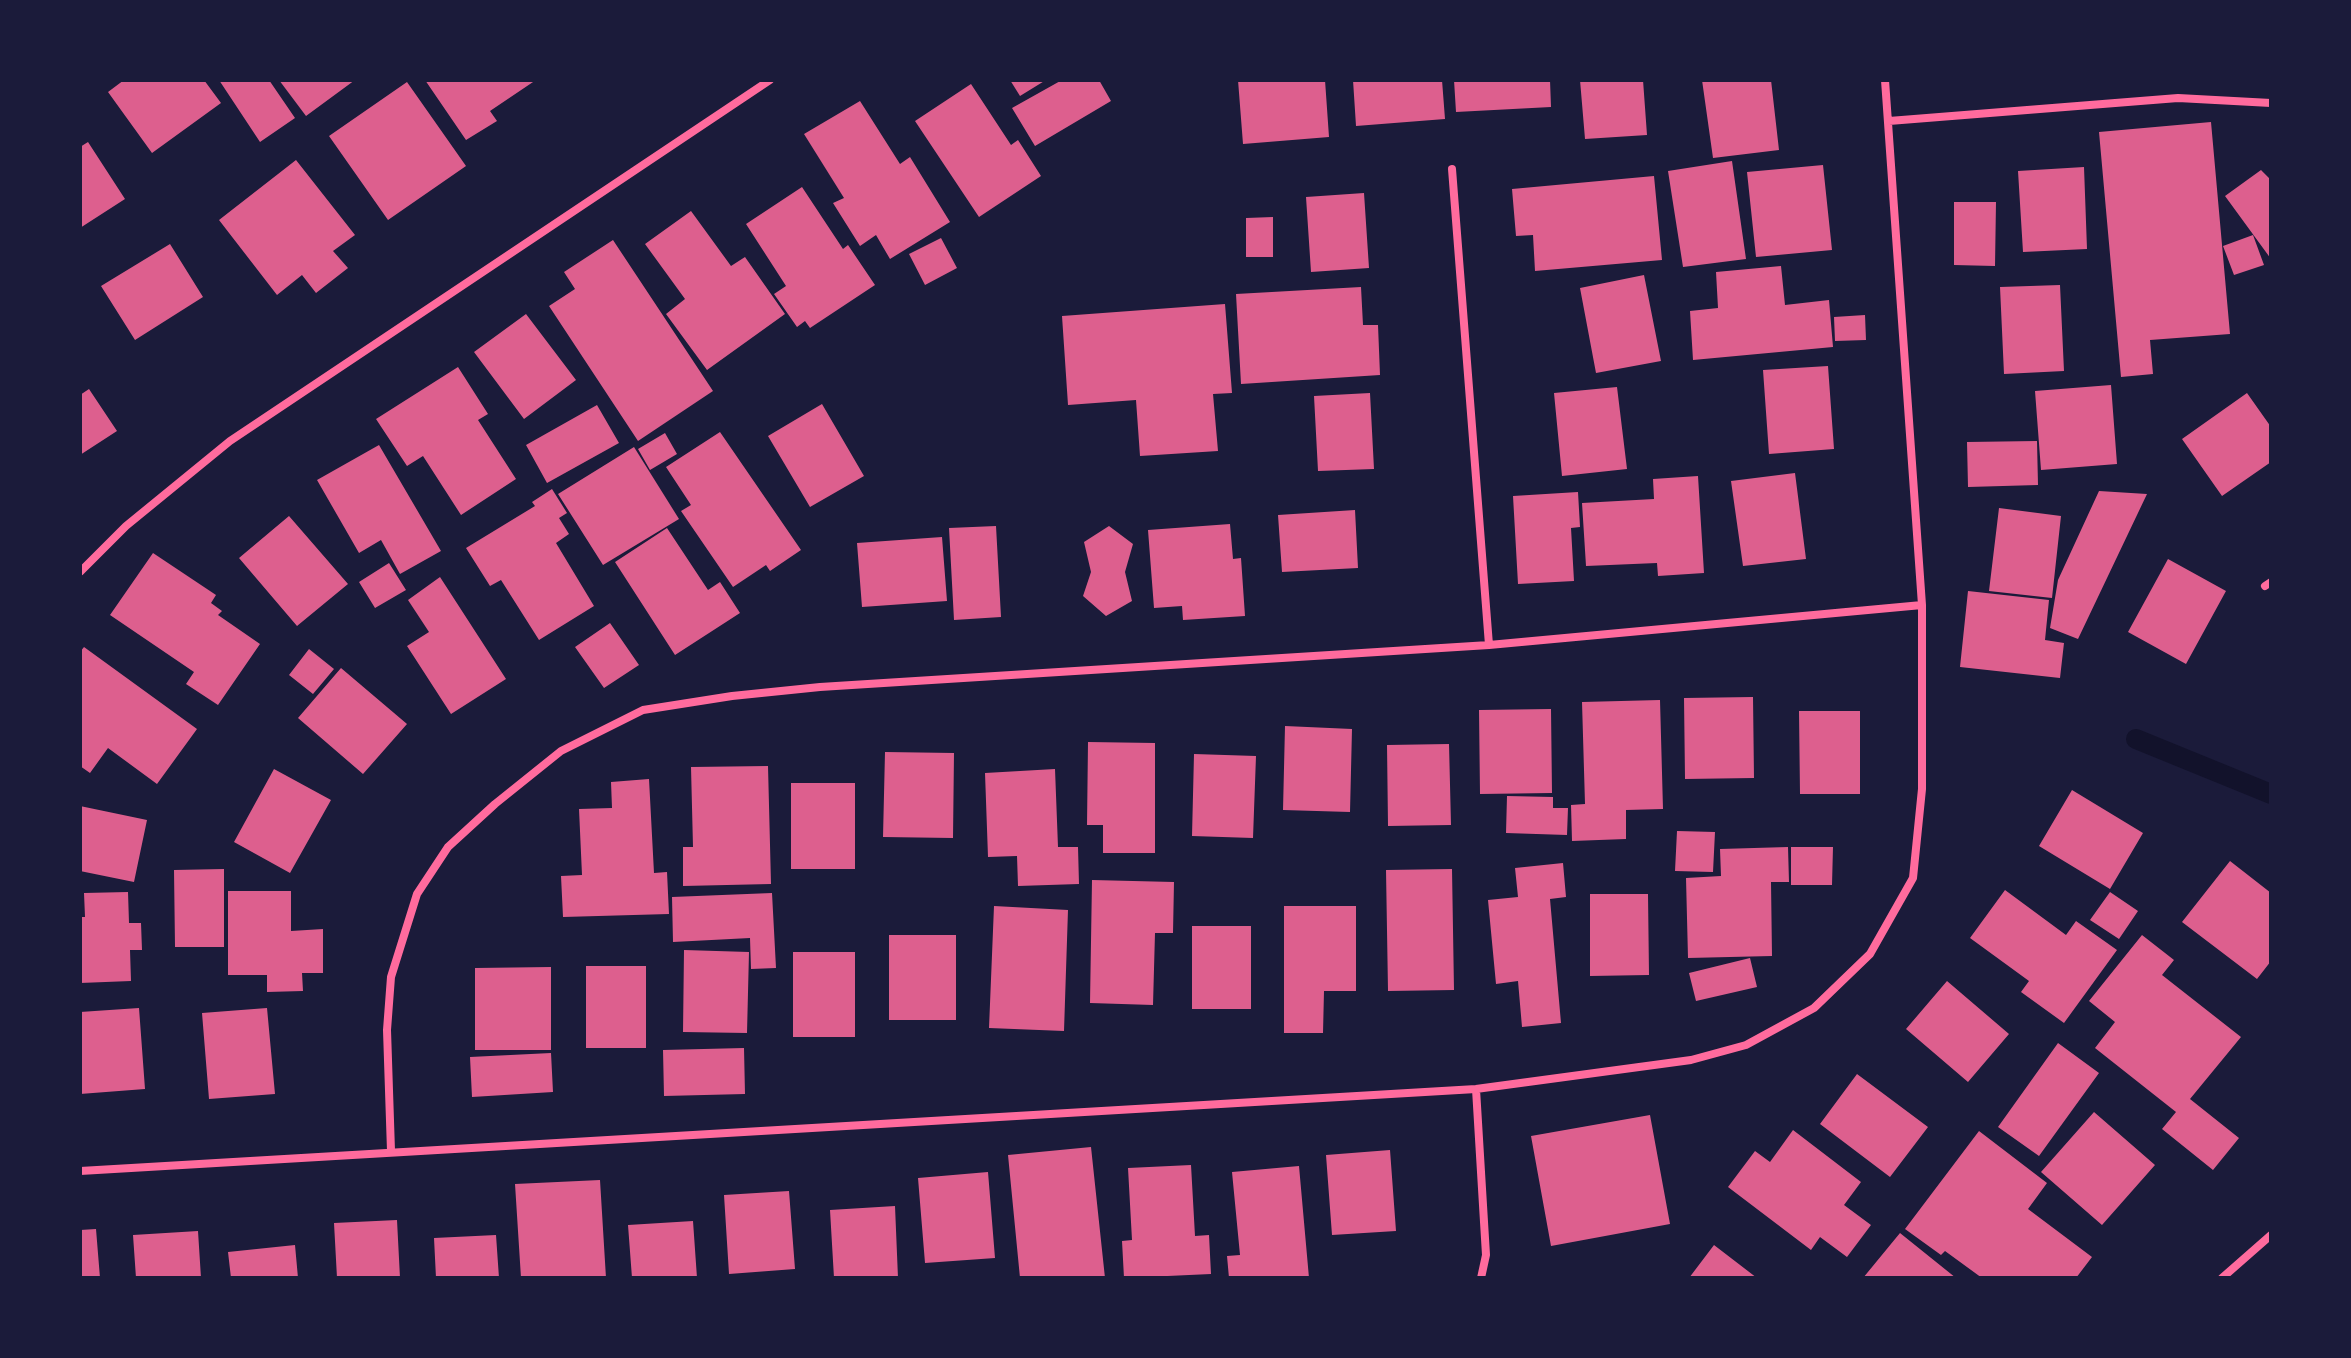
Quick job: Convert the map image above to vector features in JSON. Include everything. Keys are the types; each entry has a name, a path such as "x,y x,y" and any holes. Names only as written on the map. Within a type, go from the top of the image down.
{"street":[{"path":"80,572 126,526 230,441 770,80"},
{"path":"80,1171 1476,1089 1691,1060 1746,1045 1814,1008 1870,954 1913,878 1922,789 1922,605 1885,80"},
{"path":"1889,121 2178,98 2271,103"},
{"path":"1452,169 1489,645"},
{"path":"391,1151 387,1030 391,977 417,894 448,847 495,804 561,751 643,710 732,696 820,687 1489,645 1922,605"},
{"path":"1476,1089 1486,1255 1481,1278"},
{"path":"2222,1278 2270,1236"}],"building":[{"path":"124,80 204,80 221,103 152,153 108,92"},
{"path":"219,80 269,80 295,118 260,142"},
{"path":"279,80 355,80 306,116"},
{"path":"425,80 536,80 490,111 497,121 466,140"},
{"path":"1010,80 1046,80 1020,96"},
{"path":"1062,80 1099,80 1111,101 1035,146 1012,108"},
{"path":"1238,80 1325,80 1329,137 1243,144"},
{"path":"1353,80 1442,80 1445,119 1356,126"},
{"path":"1454,80 1550,80 1551,107 1456,112"},
{"path":"1580,80 1643,80 1647,135 1585,139"},
{"path":"1702,80 1771,80 1779,150 1713,158"},
{"path":"407,82 466,166 388,220 329,136"},
{"path":"971,84 1011,145 1018,140 1041,176 979,217 915,121"},
{"path":"860,101 900,164 910,157 950,222 890,259 876,235 860,246 833,203 844,198 804,134"},
{"path":"2211,122 2230,334 2150,340 2153,374 2121,377 2099,132"},
{"path":"88,142 125,199 80,228 80,147"},
{"path":"296,160 355,235 333,251 348,268 316,293 302,275 277,295 219,220"},
{"path":"1732,161 1746,259 1683,267 1668,171"},
{"path":"1823,165 1832,250 1756,257 1747,172"},
{"path":"2084,167 2087,249 2023,252 2018,171"},
{"path":"2261,170 2271,180 2271,259 2225,196"},
{"path":"1654,176 1662,260 1535,271 1533,235 1516,236 1512,189"},
{"path":"802,187 843,249 848,245 875,285 810,328 805,321 797,327 774,294 786,286 746,224"},
{"path":"1364,193 1369,268 1311,272 1306,197"},
{"path":"1954,202 1996,202 1995,266 1954,265"},
{"path":"691,211 731,266 745,257 785,314 707,370 666,314 685,299 645,244"},
{"path":"1273,217 1273,257 1246,257 1246,218"},
{"path":"2253,235 2264,265 2234,275 2223,246"},
{"path":"941,238 957,268 925,285 909,254"},
{"path":"613,240 713,391 638,441 549,306 575,289 564,272"},
{"path":"170,244 203,297 135,340 101,286"},
{"path":"1781,266 1785,305 1829,300 1833,347 1693,360 1690,311 1718,308 1716,272"},
{"path":"1644,275 1661,361 1596,373 1580,288"},
{"path":"2060,285 2064,371 2004,374 2000,287"},
{"path":"1361,287 1363,325 1378,325 1380,375 1241,384 1236,294"},
{"path":"1225,304 1232,393 1213,394 1218,451 1140,456 1136,400 1068,405 1062,316"},
{"path":"526,314 576,380 524,419 474,352"},
{"path":"1865,315 1866,340 1835,341 1834,317"},
{"path":"1828,366 1834,449 1769,454 1763,370"},
{"path":"458,367 488,414 478,420 516,479 461,515 423,456 407,466 376,419"},
{"path":"2111,385 2117,464 2041,470 2035,391"},
{"path":"1617,387 1627,469 1562,476 1554,393"},
{"path":"89,389 117,431 80,455 80,395"},
{"path":"1370,393 1374,469 1318,471 1314,396"},
{"path":"2247,393 2271,427 2271,462 2222,496 2182,439"},
{"path":"822,404 864,476 810,507 768,436"},
{"path":"597,405 619,443 547,483 526,445"},
{"path":"720,432 801,550 770,571 766,565 733,587 681,511 691,505 666,467"},
{"path":"665,433 677,454 650,470 638,449"},
{"path":"2037,441 2038,485 1968,487 1967,442"},
{"path":"379,445 441,551 400,574 381,540 359,553 317,480"},
{"path":"634,447 679,519 603,565 558,494"},
{"path":"1795,473 1806,559 1743,566 1731,481"},
{"path":"1698,476 1704,573 1658,576 1657,563 1586,566 1582,503 1654,499 1653,479"},
{"path":"552,489 567,513 559,518 569,534 556,543 594,606 539,640 501,580 490,586 466,548 535,506 532,502"},
{"path":"2099,491 2147,494 2078,639 2050,628 2058,580"},
{"path":"1578,492 1580,527 1571,528 1574,581 1518,584 1513,496"},
{"path":"1999,508 2061,516 2052,598 1989,591"},
{"path":"1355,510 1358,568 1282,572 1278,515"},
{"path":"289,516 348,584 297,626 239,558"},
{"path":"1230,524 1233,559 1241,558 1245,616 1183,620 1182,606 1154,608 1148,530"},
{"path":"996,526 1001,617 954,620 949,528"},
{"path":"1109,526 1133,544 1125,572 1132,601 1106,616 1083,596 1091,572 1084,542"},
{"path":"667,528 708,590 720,582 740,613 675,655 615,562"},
{"path":"942,537 947,601 862,607 857,543"},
{"path":"153,553 216,595 211,603 222,611 218,615 260,644 218,705 186,684 194,672 110,615"},
{"path":"2168,559 2226,591 2186,664 2128,632"},
{"path":"389,563 406,590 375,608 359,582"},
{"path":"440,577 506,679 451,714 407,646 429,632 408,600"},
{"path":"1968,591 2049,600 2045,640 2064,643 2060,678 1960,667"},
{"path":"610,623 639,665 604,688 575,647"},
{"path":"84,647 197,729 157,784 108,748 90,773 80,766 80,652"},
{"path":"309,649 334,669 313,694 289,675"},
{"path":"341,668 407,724 363,774 298,718"},
{"path":"1753,697 1754,778 1685,779 1684,698"},
{"path":"1660,700 1663,809 1626,810 1626,839 1572,841 1571,805 1585,804 1582,702"},
{"path":"1551,709 1552,793 1480,794 1479,710"},
{"path":"1799,711 1860,711 1860,794 1800,794"},
{"path":"1285,726 1352,729 1350,812 1283,810"},
{"path":"1088,742 1155,743 1155,853 1103,853 1103,825 1087,825"},
{"path":"1449,744 1451,825 1388,826 1387,745"},
{"path":"885,752 954,753 953,838 883,837"},
{"path":"1194,754 1256,756 1253,838 1192,836"},
{"path":"768,766 771,884 683,886 683,847 693,847 691,767"},
{"path":"274,769 331,800 290,873 234,842"},
{"path":"1055,769 1058,847 1078,847 1079,884 1018,886 1017,856 988,857 985,773"},
{"path":"649,779 654,873 667,872 669,914 563,917 561,876 582,875 579,809 612,808 611,782"},
{"path":"791,783 855,783 855,869 791,869"},
{"path":"2072,790 2143,833 2110,889 2039,846"},
{"path":"1507,796 1553,797 1553,808 1568,808 1567,835 1506,833"},
{"path":"80,806 147,820 134,882 80,871"},
{"path":"1677,831 1715,832 1713,872 1675,871"},
{"path":"1788,847 1789,882 1771,882 1772,956 1688,958 1686,878 1721,876 1720,849"},
{"path":"1791,847 1833,847 1832,885 1791,885"},
{"path":"2230,861 2271,893 2271,961 2257,979 2182,922"},
{"path":"1563,863 1566,897 1550,899 1561,1023 1522,1027 1518,981 1496,984 1488,900 1518,897 1515,868"},
{"path":"224,869 224,947 175,947 174,870"},
{"path":"1452,869 1454,990 1388,991 1386,870"},
{"path":"1092,880 1174,882 1173,933 1155,933 1153,1005 1090,1003"},
{"path":"2005,890 2066,935 2076,921 2117,950 2064,1023 2021,992 2029,981 1970,938"},
{"path":"228,891 291,891 291,931 323,929 323,973 302,973 303,991 267,992 267,975 228,975"},
{"path":"128,892 129,923 141,923 142,950 130,950 131,981 80,983 80,917 85,917 84,893"},
{"path":"2110,892 2138,911 2119,939 2090,920"},
{"path":"772,893 776,968 751,969 750,938 673,942 672,897"},
{"path":"1590,894 1648,894 1649,975 1590,976"},
{"path":"994,906 1068,910 1064,1031 989,1028"},
{"path":"1284,906 1356,906 1356,991 1324,991 1323,1033 1284,1033"},
{"path":"1192,926 1251,926 1251,1009 1192,1009"},
{"path":"889,935 956,935 956,1020 889,1020"},
{"path":"2142,935 2174,960 2162,975 2241,1037 2190,1099 2239,1138 2213,1170 2162,1129 2176,1112 2095,1048 2115,1022 2089,1001"},
{"path":"684,950 749,952 747,1033 683,1032"},
{"path":"793,952 855,952 855,1037 793,1037"},
{"path":"1750,958 1757,987 1696,1001 1689,973"},
{"path":"586,966 646,966 646,1048 586,1048"},
{"path":"551,967 551,1050 475,1050 475,968"},
{"path":"1947,981 2009,1034 1968,1082 1906,1029"},
{"path":"139,1008 145,1089 80,1094 80,1012"},
{"path":"267,1008 275,1094 209,1099 202,1013"},
{"path":"2058,1043 2099,1073 2039,1156 1998,1127"},
{"path":"744,1048 745,1094 664,1096 663,1050"},
{"path":"551,1053 553,1092 472,1097 470,1057"},
{"path":"1857,1074 1928,1127 1890,1177 1820,1124"},
{"path":"2094,1112 2155,1165 2102,1225 2041,1172"},
{"path":"1650,1115 1670,1224 1551,1246 1531,1136"},
{"path":"1793,1130 1861,1182 1844,1205 1871,1225 1847,1257 1820,1237 1811,1250 1728,1187 1755,1151 1770,1162"},
{"path":"1979,1131 2047,1183 2028,1209 2092,1257 2076,1278 1982,1278 1945,1251 1941,1255 1905,1229"},
{"path":"1091,1147 1105,1278 1020,1278 1008,1155"},
{"path":"1390,1150 1396,1231 1332,1235 1326,1155"},
{"path":"1191,1165 1195,1236 1209,1235 1211,1274 1124,1278 1122,1241 1132,1240 1128,1168"},
{"path":"1299,1166 1309,1278 1229,1278 1227,1256 1240,1255 1232,1172"},
{"path":"988,1172 995,1258 925,1263 918,1178"},
{"path":"600,1180 606,1278 521,1278 515,1184"},
{"path":"789,1191 795,1269 729,1274 724,1195"},
{"path":"895,1206 898,1278 834,1278 830,1210"},
{"path":"397,1220 400,1278 337,1278 334,1223"},
{"path":"693,1221 697,1278 632,1278 628,1225"},
{"path":"96,1229 100,1278 80,1278 80,1230"},
{"path":"198,1231 201,1278 136,1278 133,1235"},
{"path":"1900,1233 1956,1278 1863,1278"},
{"path":"496,1235 499,1278 436,1278 434,1238"},
{"path":"295,1245 298,1278 231,1278 228,1252"},
{"path":"1714,1245 1757,1278 1689,1278"}],"waterway":[{"path":"2136,739 2271,794"}]}
